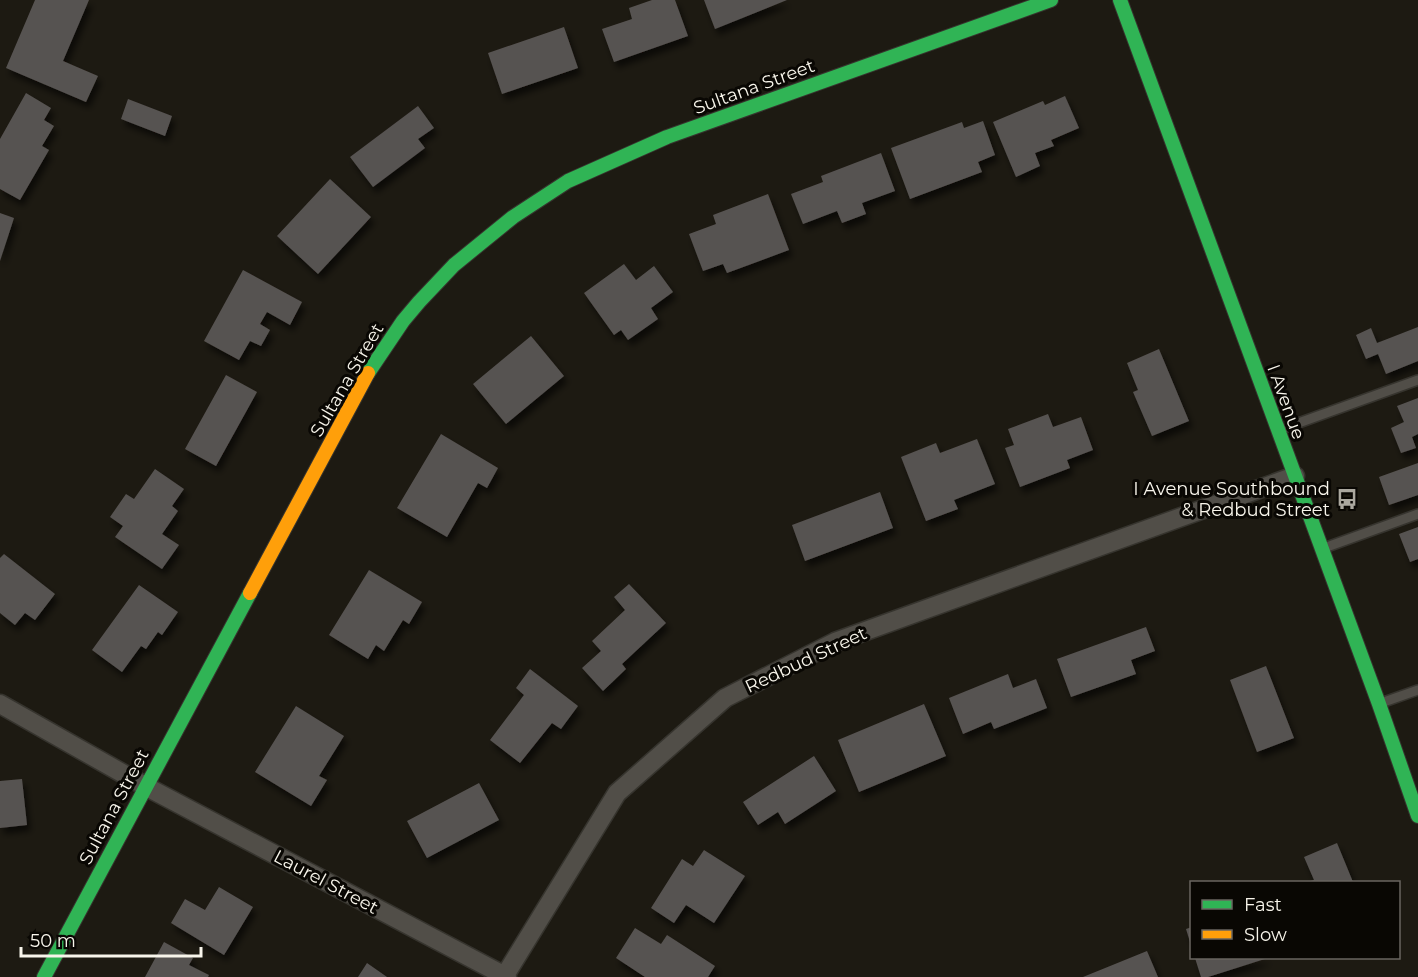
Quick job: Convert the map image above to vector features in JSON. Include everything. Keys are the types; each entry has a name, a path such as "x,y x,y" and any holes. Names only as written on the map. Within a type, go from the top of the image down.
{"street":[{"name":"Sultana Street","path":"45,977 367,375 403,320 447,272 500,228 556,188 667,136 1051,0"},
{"name":"I Avenue","path":"1120,0 1418,816"},
{"name":"Redbud Street","path":"505,977 617,793 725,698 835,642 1295,476"},
{"name":"Laurel Street","path":"0,704 146,786 505,977"}],"lane":[{"path":"1278,430 1418,380"},
{"path":"1321,548 1418,514"},
{"path":"1379,704 1418,690"}],"building":[{"path":"35,0 89,0 63,61 98,76 86,102 6,68"},
{"path":"652,0 675,0 688,36 614,62 602,29 632,19 629,8"},
{"path":"704,0 787,0 715,29"},
{"path":"564,27 578,68 502,94 488,53"},
{"path":"26,93 51,108 44,120 54,126 42,146 49,150 20,200 0,189 0,139"},
{"path":"1065,96 1079,128 1051,140 1054,146 1035,153 1040,166 1016,177 993,122 1043,101 1045,105"},
{"path":"128,99 172,116 165,136 121,119"},
{"path":"418,106 434,128 418,139 425,148 373,187 350,157"},
{"path":"983,121 995,155 978,162 982,172 910,199 891,148 962,122 964,128"},
{"path":"881,153 895,191 862,203 866,214 842,223 837,211 803,224 791,194 823,182 821,176"},
{"path":"330,179 371,217 318,274 277,236"},
{"path":"768,194 789,250 727,273 723,264 703,271 689,234 716,224 713,215"},
{"path":"0,213 14,218 0,261"},
{"path":"624,264 636,280 654,266 673,292 651,308 658,319 628,340 621,330 614,335 584,293"},
{"path":"243,270 302,302 290,325 267,312 260,324 270,330 261,346 250,341 239,360 204,341"},
{"path":"1418,327 1418,361 1386,374 1378,354 1366,359 1356,335 1371,328 1377,343"},
{"path":"531,336 564,376 506,424 473,384"},
{"path":"1159,349 1189,421 1152,436 1133,392 1138,390 1127,363"},
{"path":"226,375 257,392 216,466 185,449"},
{"path":"1418,398 1418,434 1412,437 1416,448 1401,453 1391,428 1404,422 1397,406"},
{"path":"1048,414 1053,427 1081,417 1093,450 1067,460 1070,468 1020,487 1005,448 1014,445 1008,429"},
{"path":"441,434 498,468 487,488 478,483 447,537 397,508"},
{"path":"977,439 995,484 954,500 958,509 926,521 901,457 936,443 940,453"},
{"path":"1418,463 1418,495 1389,505 1379,477"},
{"path":"155,469 184,489 172,506 178,511 162,534 179,545 162,569 115,537 123,526 110,517 126,494 134,499"},
{"path":"880,492 893,528 805,561 792,525"},
{"path":"1418,527 1418,559 1410,562 1399,534"},
{"path":"4,554 55,594 35,620 25,613 15,625 0,613 0,558"},
{"path":"369,570 422,602 409,624 403,620 384,651 376,645 368,659 329,635"},
{"path":"629,584 666,623 622,664 626,669 603,691 582,668 601,651 592,641 625,610 614,597"},
{"path":"139,585 178,612 162,635 158,632 146,649 141,646 122,672 92,650"},
{"path":"1146,627 1155,651 1131,660 1136,674 1071,697 1057,659"},
{"path":"1266,666 1294,738 1257,752 1230,680"},
{"path":"530,669 578,706 561,729 552,723 520,763 490,740 524,695 516,688"},
{"path":"1008,674 1013,688 1036,679 1047,708 994,729 991,722 963,734 949,698"},
{"path":"924,704 946,756 859,792 838,740"},
{"path":"296,706 344,736 319,776 327,780 311,806 255,772"},
{"path":"814,756 836,791 785,824 778,812 758,825 743,802"},
{"path":"22,779 27,825 0,828 0,781"},
{"path":"479,783 499,820 427,858 407,821"},
{"path":"1337,843 1353,881 1310,881 1314,880 1304,857"},
{"path":"704,850 745,876 714,923 686,905 674,923 651,908 682,859 693,866"},
{"path":"219,887 253,907 224,955 171,923 185,899 205,910"},
{"path":"635,928 661,944 667,935 715,966 708,977 645,977 616,958"},
{"path":"1190,928 1190,942 1186,929"},
{"path":"164,942 193,958 189,965 209,975 208,977 145,977"},
{"path":"1147,951 1158,977 1083,977"},
{"path":"1195,959 1265,959 1208,977 1201,977"},
{"path":"367,963 387,977 358,977"}],"traffic: fast":[{"path":"368,373 403,321 454,265 513,217 568,181 667,137 1051,0"},
{"path":"1120,0 1418,816"},
{"path":"44,977 250,593"}],"traffic: slow":[{"path":"250,593 368,373"}],"place":[{"name":"I Avenue Southbound & Redbud Street","path":"1347,499"}]}
